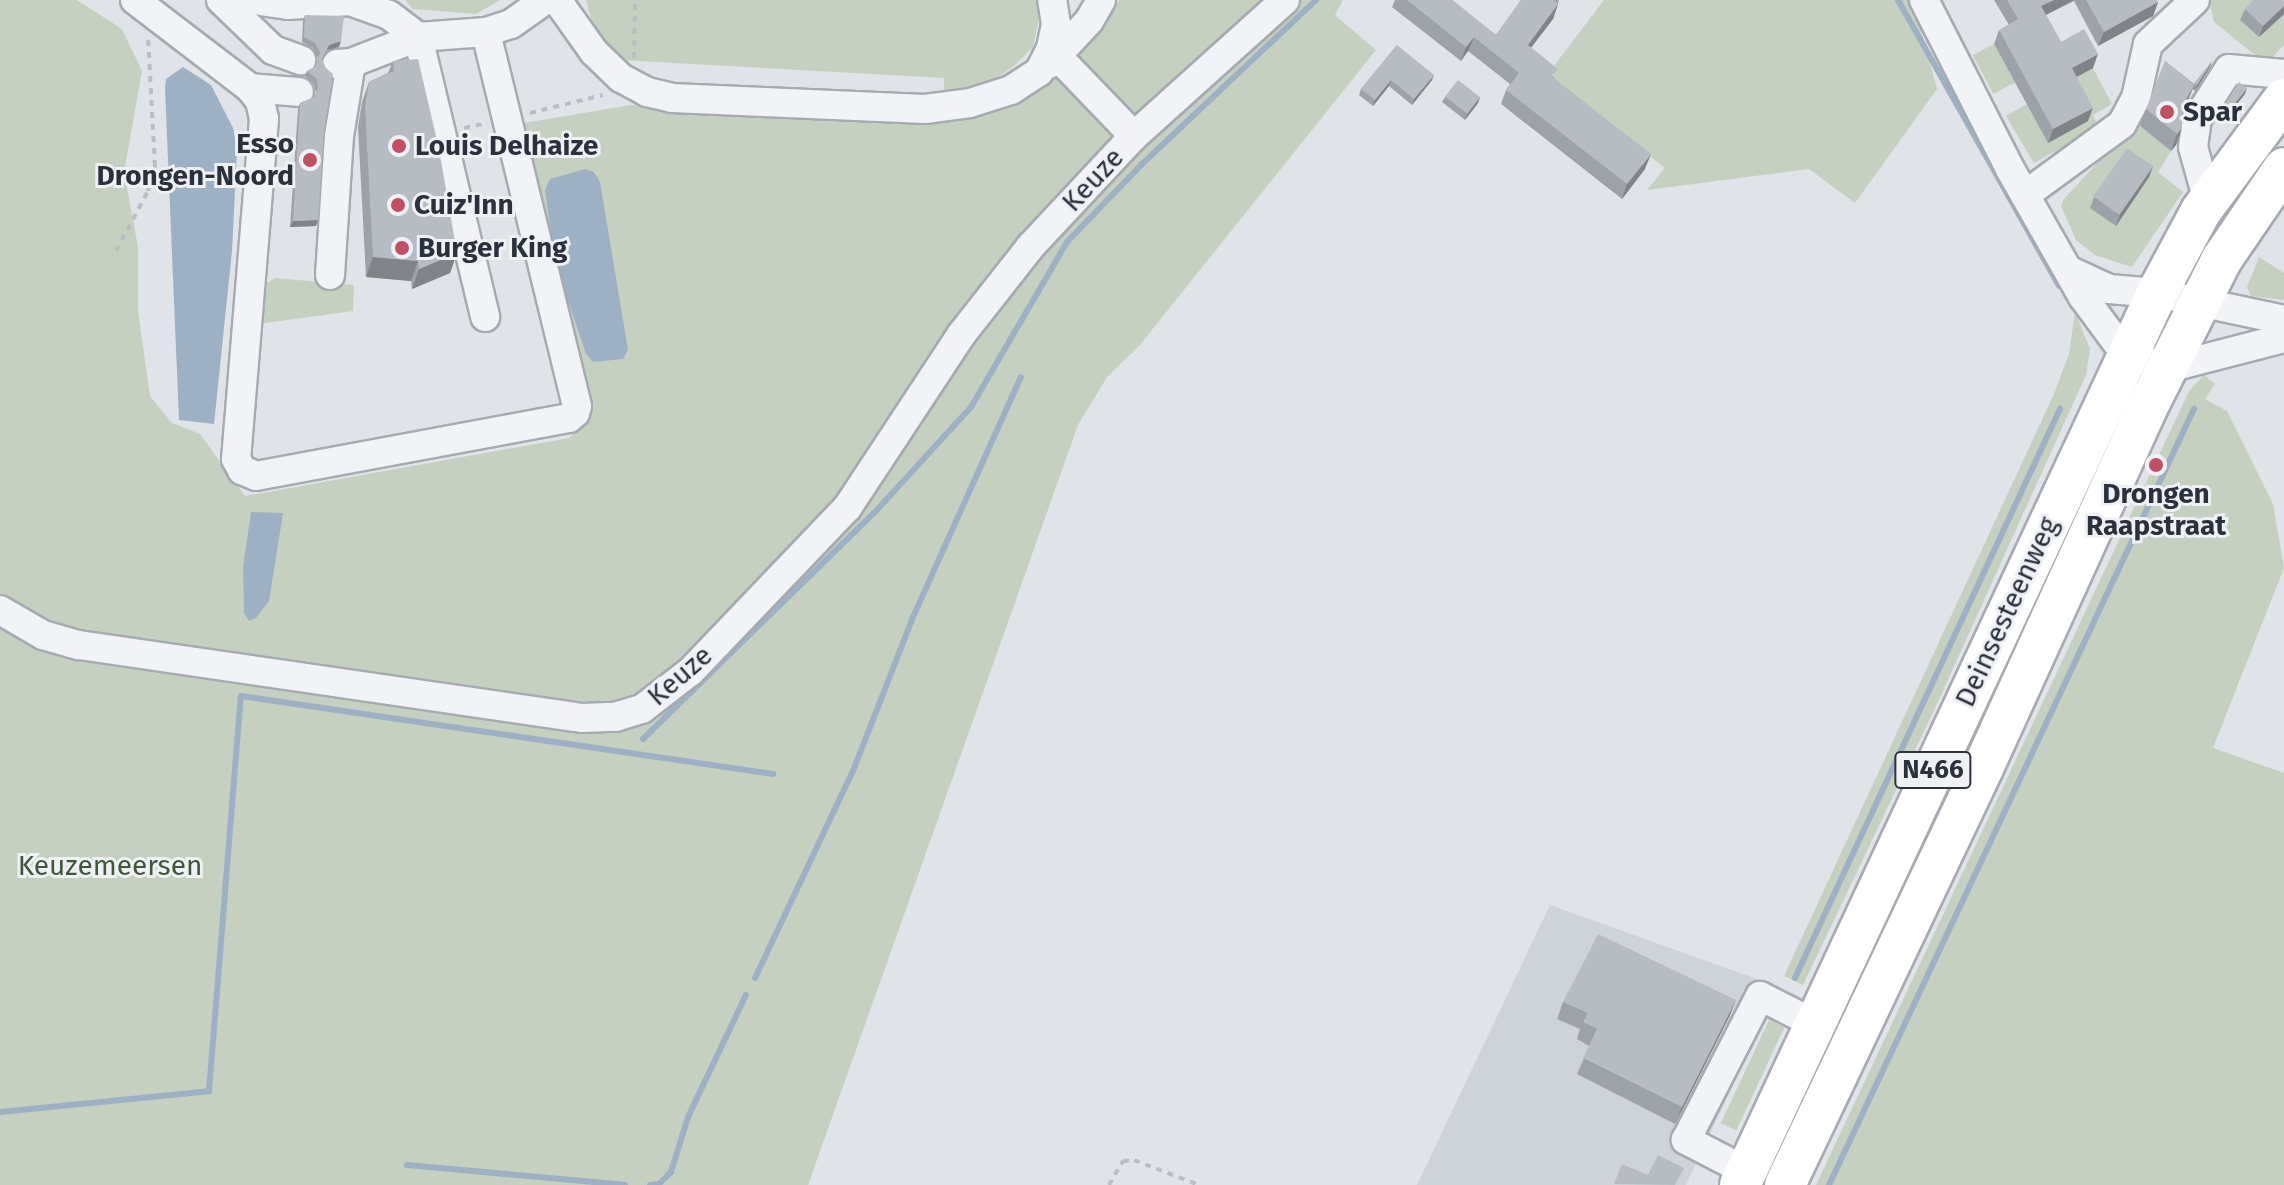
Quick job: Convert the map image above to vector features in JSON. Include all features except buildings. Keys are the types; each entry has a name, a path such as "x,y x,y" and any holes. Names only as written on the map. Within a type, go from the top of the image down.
{"highway":[{"name":"Deinsesteenweg","path":"1743,1178 2157,293 2208,201 2284,99"},
{"name":"Deinsesteenweg","path":"1785,1185 2199,303 2248,217 2284,168"}],"street":[{"path":"221,0 273,50 301,60"},
{"path":"253,0 288,5 350,1 389,15 418,37 485,317"},
{"path":"330,275 339,95 344,63 418,37 486,32 511,24 545,0"},
{"path":"557,0 594,52 626,81 647,92 672,98 925,109 970,103 1011,90 1048,64 1089,21 1101,0"},
{"path":"1048,64 1056,24 1052,0"},
{"name":"Keuze","path":"0,610 43,635 79,645 582,718 615,717 642,709 691,671 847,508 961,335 1001,282 1134,136 1285,0"},
{"path":"1924,0 1972,99 2083,297 2126,355 2168,368 2284,338"},
{"path":"2025,195 2122,124 2136,98 2148,44 2195,0"},
{"path":"141,4 250,88 260,101 264,119 236,459 242,470 256,476 569,418 575,413 577,406 486,32"},
{"name":"Keuze","path":"1048,64 1134,136"},
{"path":"2208,201 2193,147 2197,119 2229,69 2284,74"},
{"path":"250,88 299,92"},
{"path":"2070,271 2109,289 2157,293 2284,320"},
{"path":"1743,1178 1686,1140 1760,996 1813,1023"}],"path":[{"path":"441,133 612,93 626,81 634,62 635,0"},
{"path":"116,251 148,191 155,166 141,4"},
{"path":"1109,1185 1123,1161 1134,1160 1199,1185"}],"shaded area":[{"path":"1550,905 1779,987 1686,1185 1417,1185"}],"green space":[{"name":"Keuzemeersen","path":"0,0 77,0 122,29 142,71 124,172 138,247 138,311 150,396 172,423 200,434 245,496 569,438 581,426 586,418 518,124 631,105 791,119 927,119 1052,77 1103,28 1119,0 1343,0 1335,15 1376,50 1139,346 1107,377 1078,425 808,1185 0,1185"},
{"path":"405,0 500,0 476,14 413,9"},
{"path":"586,0 1038,0 1041,10 1033,47 1013,67 994,80 944,95 944,78 620,60 595,32"},
{"path":"1604,0 1913,0 1937,89 1855,203 1809,169 1647,190 1665,168 1547,75"},
{"path":"2209,0 2284,0 2284,45 2266,64 2214,22"},
{"path":"1994,44 2015,83 1993,94 1973,55"},
{"path":"2093,68 2112,104 2093,115 2099,127 2034,163 2006,116 2027,104 2049,143 2067,82"},
{"path":"2135,122 2171,151 2158,172 2183,192 2132,267 2095,255 2076,240 2061,206"},
{"path":"2259,257 2284,273 2284,300 2251,296 2247,287"},
{"path":"275,278 354,285 353,311 258,324 263,286"},
{"path":"2075,312 2090,349 2086,375 1937,704 1803,985 1784,976 2054,394 2069,354"},
{"path":"2204,375 2215,384 2205,399 2227,411 2273,504 2284,568 2213,748 2284,773 2284,1185 1816,1185 2189,391"},
{"path":"1769,1020 1784,1027 1736,1131 1721,1123"}],"water":[{"path":"183,67 211,85 233,128 237,150 232,251 214,424 179,420 165,88 166,79"},
{"path":"585,169 594,172 600,182 628,350 623,359 593,362 586,354 555,262 545,190 550,179"},
{"path":"251,512 283,513 269,601 256,618 249,621 244,613 243,567"}],"waterway":[{"path":"643,739 874,513 971,407 1067,242 1142,164 1316,0"},
{"path":"1898,0 2059,286"},
{"path":"755,978 853,771 913,617 1021,377"},
{"path":"1795,978 2060,409"},
{"path":"1829,1185 2194,409"},
{"path":"0,1112 209,1091 241,696 773,774"},
{"path":"650,1185 659,1184 671,1172 688,1117 746,995"},
{"path":"407,1165 625,1185"}],"place":[{"name":"Spar","path":"2167,112"},
{"name":"Louis Delhaize","path":"399,146"},
{"name":"Esso Drongen-Noord","path":"310,160"},
{"name":"Cuiz'Inn","path":"398,205"},
{"name":"Burger King","path":"402,248"},
{"name":"Drongen Raapstraat","path":"2156,465"}]}
